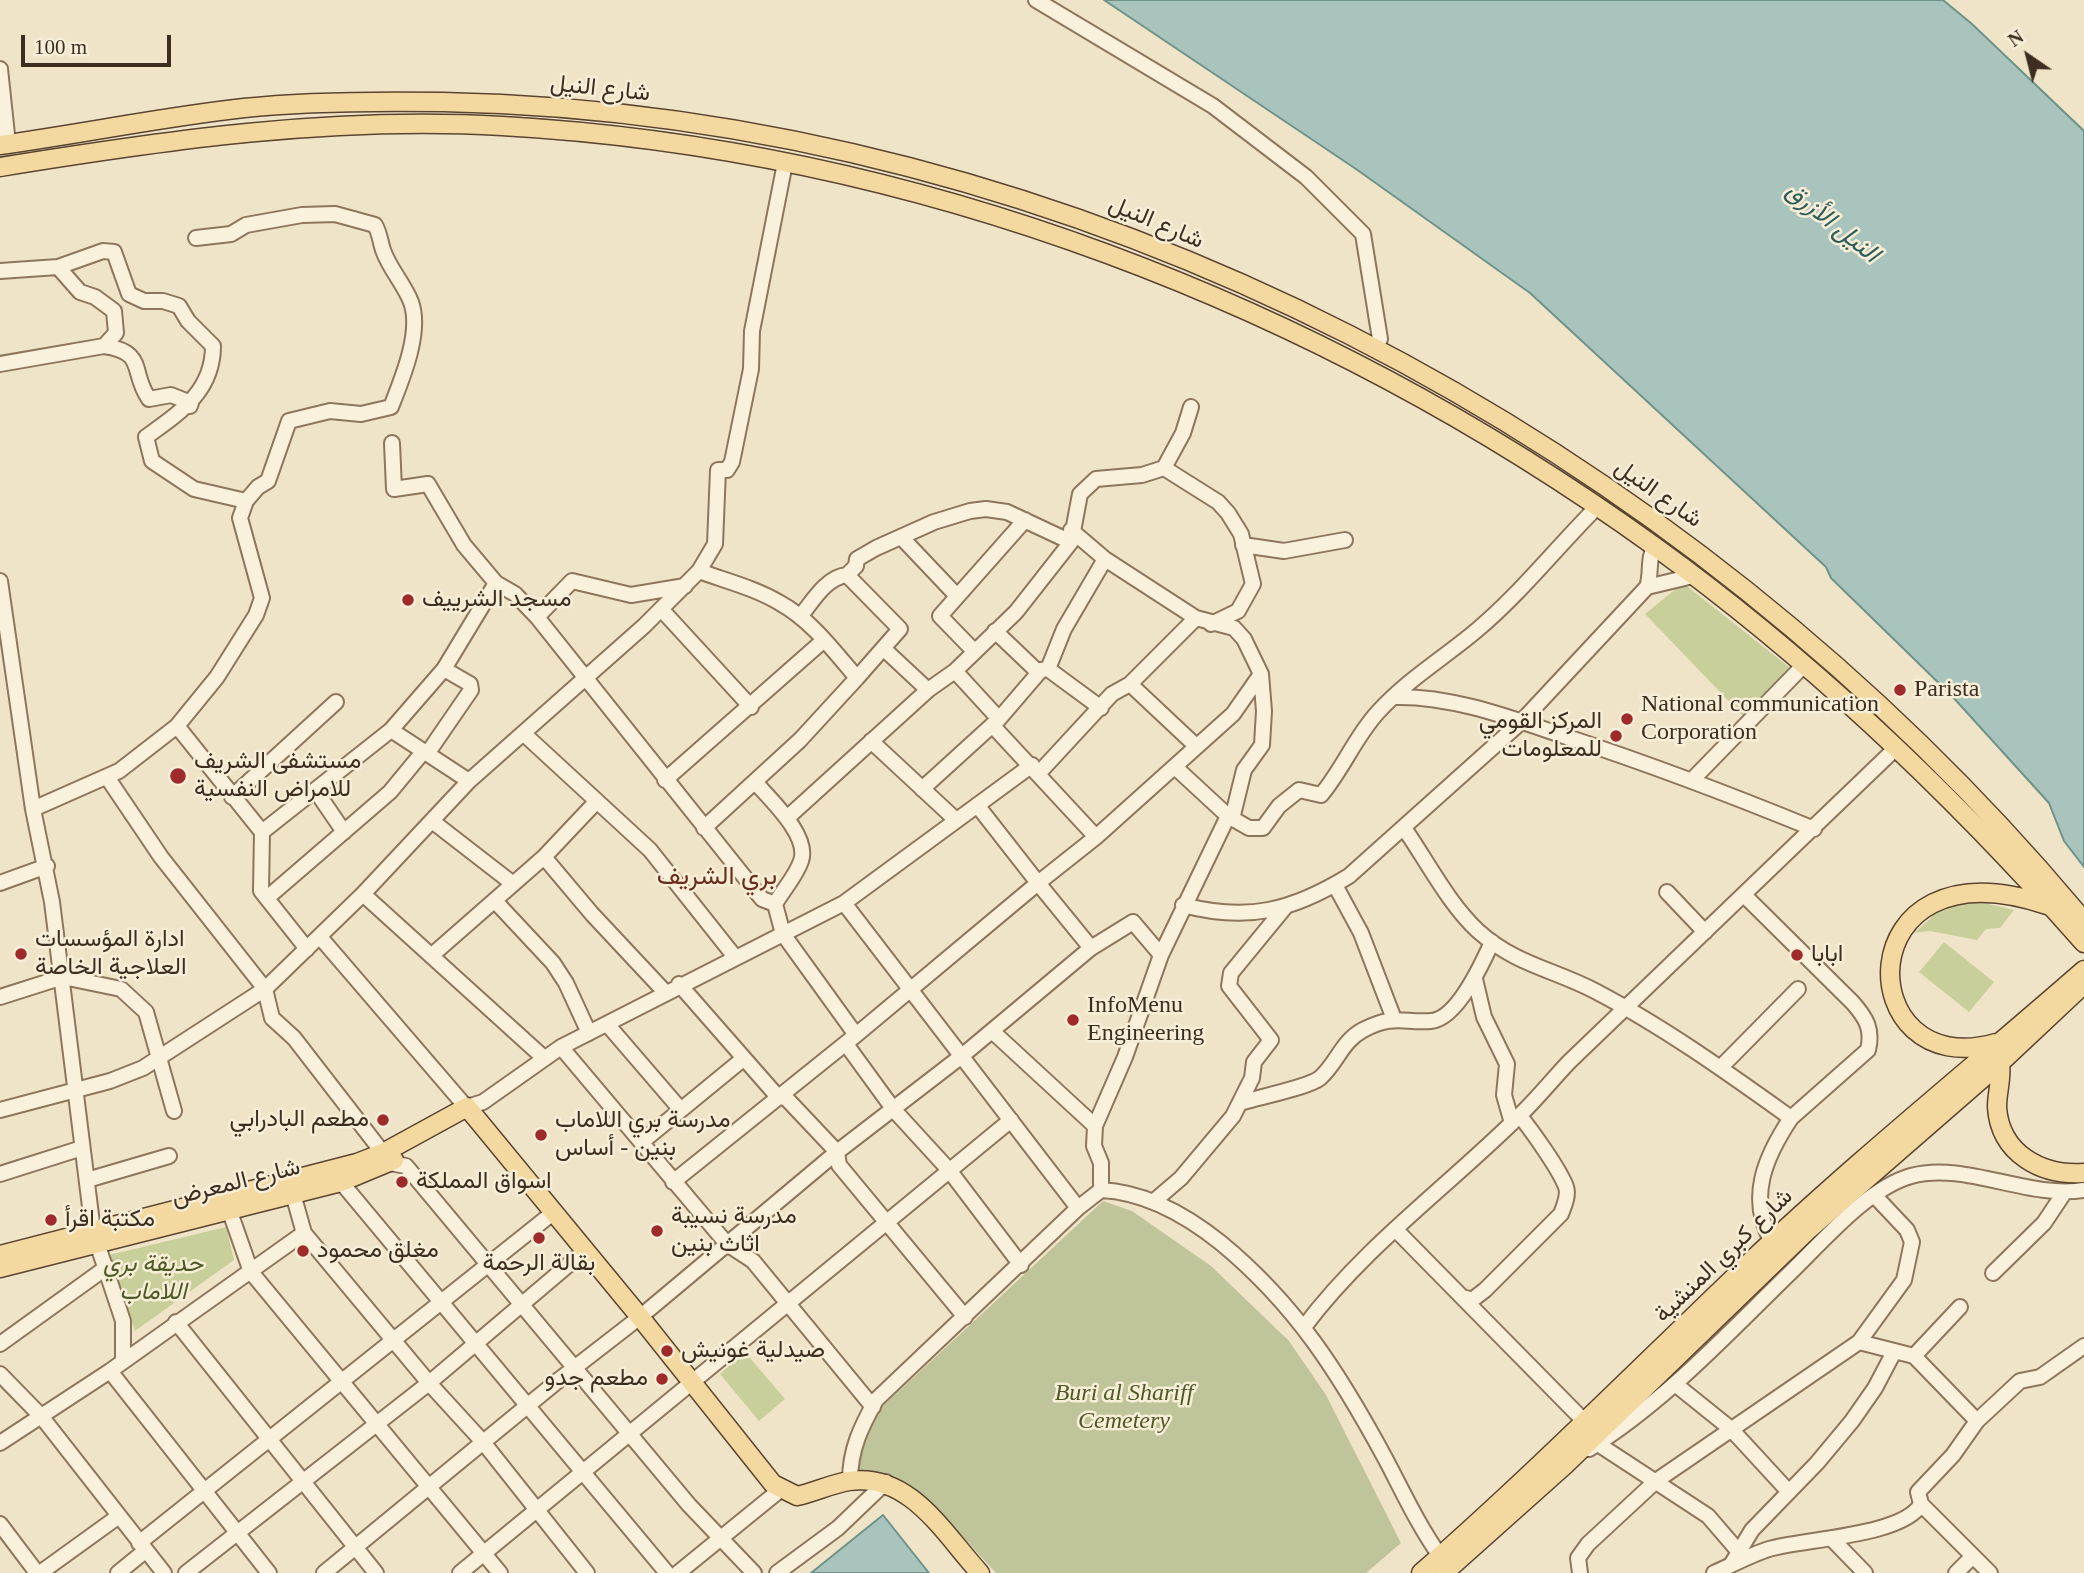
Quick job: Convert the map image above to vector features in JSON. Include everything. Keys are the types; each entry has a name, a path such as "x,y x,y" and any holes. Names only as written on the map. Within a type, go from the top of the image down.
{"main road":[{"name":"شارع النيل","path":"4,145 240,108 291,104 440,102 596,112 699,124 879,158 1083,219 1270,297 1374,348 1490,414 1604,486 1746,590 1911,733 2013,840 2084,921"},
{"name":"شارع النيل","path":"0,167 248,131 440,124 615,134 707,146 874,182 1076,240 1292,332 1436,406 1655,546 1804,665 1896,748 2001,851 2084,943"},
{"path":"874,182 878,175 879,158"},
{"path":"904,190 902,179 911,168"},
{"path":"1257,316 1266,312 1270,297"},
{"path":"1292,332 1293,323 1304,314"},
{"path":"2000,1042 1976,1049 1954,1048 1934,1042 1917,1032 1902,1016 1894,1000 1889,973 1893,946 1914,915 1927,905 1953,895 1993,891 2015,894 2051,906"},
{"path":"2076,987 2084,970"},
{"name":"شارع كبري المنشية","path":"1442,1564 1773,1242 2000,1042 2076,987"},
{"name":"شارع كبري المنشية","path":"1421,1573 1442,1564 1565,1465 1807,1231 2000,1063 2076,987"},
{"path":"2000,1063 2002,1078 1998,1116 2008,1142 2031,1164 2050,1172 2084,1173"},
{"path":"473,1109 780,1490 797,1496 850,1481 886,1482 915,1501 980,1573"},
{"name":"شارع المعرض","path":"0,1255 230,1212 341,1182 473,1109"},
{"name":"شارع المعرض","path":"0,1268 103,1235 357,1163 387,1158"},
{"path":"744,1448 761,1457 783,1482 825,1486"}],"street":[{"path":"1036,0 1213,106 1306,177 1363,234 1380,340 1374,348"},
{"path":"0,69 4,145"},
{"path":"0,1110 75,1088 110,1081 159,1059 265,989 363,894 469,780 661,610 699,571 715,544 718,470 727,470 732,462 751,369 752,331 785,163"},
{"path":"33,809 107,777 177,726 217,677 256,615 262,598 240,518 246,501 258,487 268,481 289,421 330,411 361,414 391,407 405,372 412,338 412,304 382,248 382,237 375,225 335,214 302,215 246,225 232,234 196,238"},
{"path":"0,271 58,267 103,251 114,252 129,294 144,301 163,301 179,306 188,321 213,346 203,384 190,406 146,437 152,461 194,489 246,501"},
{"path":"58,267 80,292 95,297 114,311 116,333 104,346"},
{"path":"0,364 104,346 124,349 138,363 140,387 149,399 171,395 191,402 190,406"},
{"path":"787,818 928,690 955,671 1017,612 1071,536 1080,494 1096,480 1142,475 1164,467 1183,433 1191,407"},
{"path":"392,443 394,489 428,484 464,545 496,583 515,594 537,617 762,899 775,904"},
{"path":"1164,467 1218,502 1241,534 1252,584 1238,611 1211,624"},
{"path":"1175,767 1230,817 1248,828 1263,828 1279,806 1298,790 1321,795 1339,774 1367,725 1393,696 1485,623 1597,507"},
{"path":"800,617 823,587 839,576 847,575 856,566 857,559 934,522 986,509 1071,536 1196,618 1234,628 1239,632 1261,674 1264,711 1262,745 1244,770 1230,817 1183,905 1161,955 1125,1057 1095,1126 1094,1146 1101,1163 1101,1190"},
{"path":"974,651 940,616 1025,520"},
{"path":"902,538 957,596"},
{"path":"1243,545 1284,551 1345,540"},
{"path":"1183,905 1229,915 1286,906 1335,885 1404,828 1521,722 1647,587 1651,568 1649,556 1655,546"},
{"path":"922,789 995,722 1043,671 1105,559"},
{"path":"699,571 764,594 800,617 857,678"},
{"path":"704,828 800,740 899,632 899,627 847,575"},
{"path":"1647,587 1693,576"},
{"path":"0,581 6,671 47,866 63,977 82,1148 87,1180 103,1235 107,1267 123,1321 123,1361"},
{"path":"537,617 572,581 631,596 686,586"},
{"path":"262,832 390,730 444,669 496,583"},
{"path":"661,610 751,707"},
{"path":"320,937 473,1109 561,1047 844,903 976,805 1035,769 1101,708 1112,694 1130,684 1196,618"},
{"path":"995,631 1043,671 1101,708"},
{"path":"666,780 824,640"},
{"path":"884,649 928,690"},
{"path":"1693,779 1804,665"},
{"path":"267,898 390,792 425,753 471,690 470,684 444,669"},
{"path":"955,671 995,722 1096,837"},
{"path":"673,1182 851,1040 1096,837 1175,767 1195,745 1233,714 1261,674"},
{"path":"1130,684 1195,745"},
{"path":"1393,696 1431,699 1521,722 1693,779 1814,829"},
{"path":"233,797 336,702"},
{"path":"177,726 262,832 261,891 307,949"},
{"path":"390,730 469,780"},
{"path":"523,733 650,850 735,957"},
{"path":"872,741 956,820"},
{"path":"1304,1327 1395,1228 1516,1119 1569,1062 1896,748"},
{"path":"107,777 161,857 265,989 272,1018 294,1038 387,1158 406,1166 630,1434 754,1573"},
{"path":"755,782 787,818 801,842 802,859 775,904 783,934 894,1110 949,1170 1021,1265"},
{"path":"316,791 344,832"},
{"path":"431,956 544,857 596,802"},
{"path":"976,805 1091,948"},
{"path":"432,821 512,883"},
{"path":"1404,828 1464,915 1492,942 1516,958 1594,990 1721,1067 1791,1118"},
{"path":"544,857 592,914 665,992"},
{"path":"0,883 47,866"},
{"path":"1335,885 1361,933 1394,1019"},
{"path":"1667,892 1705,932"},
{"path":"363,894 544,1058"},
{"path":"1744,895 1853,1003 1866,1019 1870,1030 1868,1050 1791,1118 1776,1140 1758,1200 1763,1226 1773,1242"},
{"path":"495,901 553,963 566,982 589,1033"},
{"path":"844,903 1078,1208"},
{"path":"1153,1202 1181,1178 1243,1102 1252,1078 1254,1062 1271,1040 1232,993 1231,973 1286,906"},
{"path":"324,1573 640,1317 837,1152 963,1055 1091,948 1133,922 1161,955"},
{"path":"1243,1102 1318,1080 1353,1036 1394,1019 1431,1021 1441,1018 1475,979 1492,942"},
{"path":"0,997 63,977 121,989 146,1012 174,1111"},
{"path":"1466,1298 1472,1300 1485,1290 1561,1214 1566,1204 1567,1189 1538,1139 1516,1119 1504,1095 1507,1064 1484,1017 1475,979"},
{"path":"679,985 778,1097 786,1098 837,1152 839,1165 885,1224 965,1317"},
{"path":"1721,1067 1798,989"},
{"path":"607,1024 681,1110"},
{"path":"992,1031 1095,1126"},
{"path":"561,1047 643,1140 673,1182 727,1244 753,1261 873,1407"},
{"path":"643,1140 743,1059"},
{"path":"460,1573 1011,1120"},
{"path":"0,1174 82,1148"},
{"path":"87,1180 169,1156"},
{"path":"1565,1465 1598,1444 1675,1384 1874,1195 1899,1180 1930,1172 2064,1193 2084,1190"},
{"path":"341,1182 667,1573"},
{"path":"850,1481 855,1443 863,1420 873,1407 1078,1208 1101,1190 1128,1193 1197,1224 1237,1256 1297,1315 1348,1392 1442,1564"},
{"path":"1993,1273 2044,1223 2064,1193"},
{"path":"293,1194 304,1233 429,1383 483,1442 587,1573"},
{"path":"1580,1573 1578,1558 1588,1544 1656,1481 1859,1342 1904,1280 1912,1242 1907,1230 1874,1195"},
{"path":"230,1212 251,1272 500,1573"},
{"path":"118,1573 142,1547 205,1493 554,1212"},
{"path":"1395,1228 1586,1423"},
{"path":"0,1443 110,1371 304,1233"},
{"path":"186,1573 429,1383 586,1250"},
{"path":"0,1345 107,1267"},
{"path":"1914,1356 1959,1307"},
{"path":"176,1322 376,1573"},
{"path":"1859,1342 1914,1356 1977,1421"},
{"path":"1990,1573 1921,1504 1918,1492 1953,1455 1977,1421 2020,1381 2040,1377 2084,1346"},
{"path":"1731,1565 1752,1530 1852,1421 1875,1388 1894,1352"},
{"path":"110,1371 269,1573"},
{"path":"0,1374 41,1416 164,1573"},
{"path":"1675,1384 1731,1429 1789,1492"},
{"path":"1598,1444 1708,1516 1739,1552"},
{"path":"777,1573 838,1528 886,1482"},
{"path":"678,1573 780,1490"},
{"path":"1714,1573 1769,1549 1831,1538 1900,1521 1921,1504"},
{"path":"1,1528 38,1573 119,1516"},
{"path":"1831,1538 1865,1573"},
{"path":"1956,1573 1973,1556"}],"green space":[{"path":"1683,583 1789,667 1744,717 1645,614"},
{"path":"1971,900 2014,910 2000,928 1986,929 1977,940 1930,931 1914,933 1930,919 1938,907"},
{"path":"1944,942 1994,982 1969,1012 1919,972"},
{"name":"Buri al Shariff Cemetery","path":"1103,1201 1132,1211 1211,1266 1289,1341 1326,1395 1401,1543 1366,1573 996,1573 939,1511 845,1465 870,1430 869,1419"},
{"name":"حديقة بري اللاماب","path":"226,1227 234,1260 135,1331 109,1255"},
{"path":"745,1352 785,1399 759,1421 720,1374"}],"water":[{"name":"النيل الأزرق","path":"1104,0 1943,0 1972,24 2084,131 2084,867 2064,841 2049,803 1951,695 1831,578 1826,567 1530,293 1356,169"},
{"path":"883,1515 929,1573 811,1573"}],"place":[{"name":"مسجد الشرييف","path":"408,600"},
{"name":"Parista","path":"1900,690"},
{"name":"National communication Corporation","path":"1627,719"},
{"name":"المركز القومي للمعلومات","path":"1616,736"},
{"name":"مستشفى الشريف للامراض النفسية","path":"178,776"},
{"name":"ادارة المؤسسات العلاجية الخاصة","path":"21,954"},
{"name":"ابابا","path":"1797,955"},
{"name":"InfoMenu Engineering","path":"1073,1020"},
{"name":"مطعم البادرابي","path":"383,1120"},
{"name":"مدرسة بري اللاماب بنين - أساس","path":"541,1135"},
{"name":"اسواق المملكة","path":"402,1182"},
{"name":"مكتبة اقرأ","path":"51,1220"},
{"name":"مدرسة نسيبة اثاث بنين","path":"657,1231"},
{"name":"بقالة الرحمة","path":"539,1238"},
{"name":"مغلق محمود","path":"303,1251"},
{"name":"صيدلية غونيش","path":"667,1351"},
{"name":"مطعم جدو","path":"662,1379"}],"district":[{"name":"بري الشريف","path":"717,877"}]}
